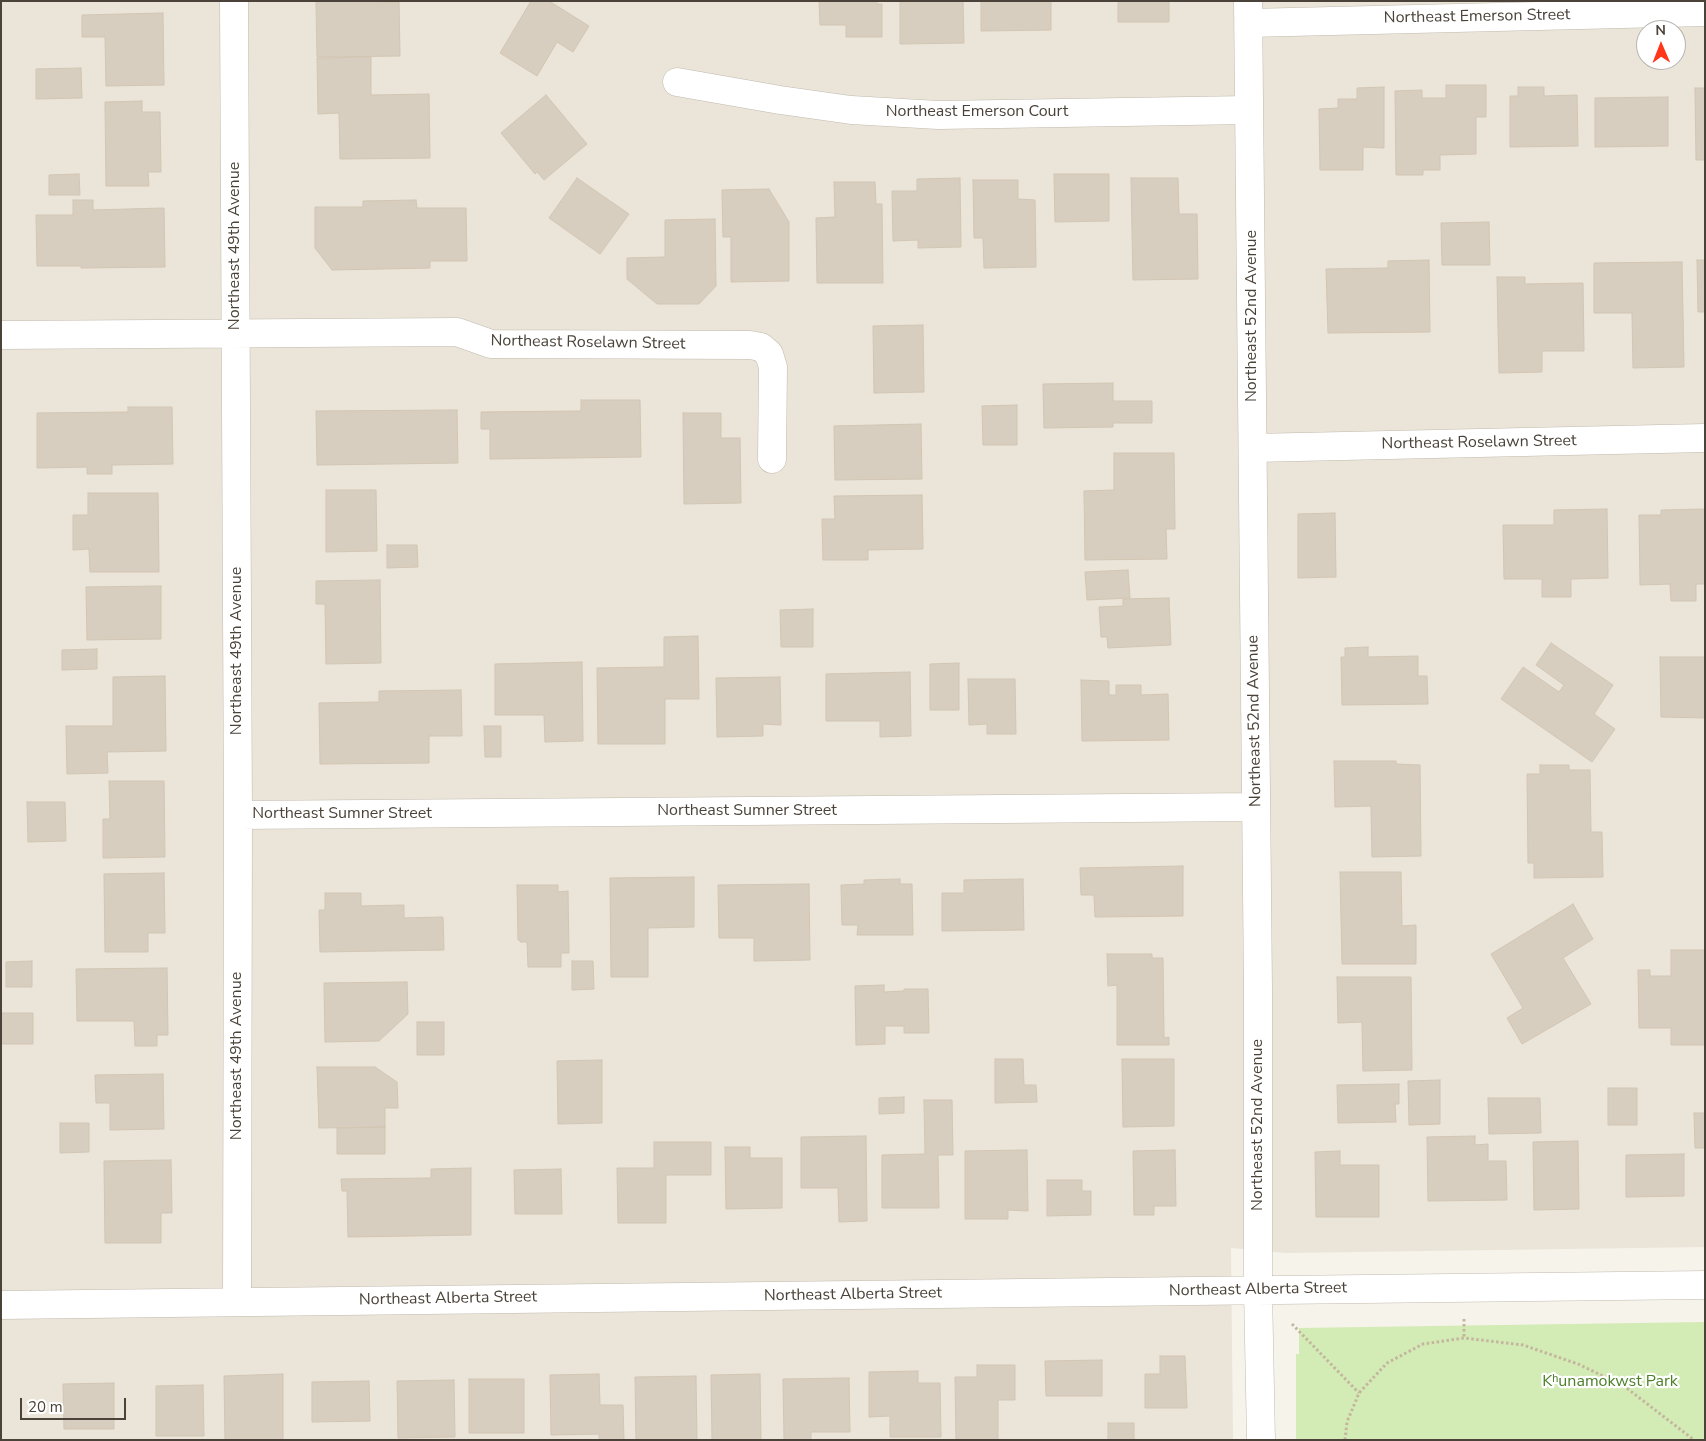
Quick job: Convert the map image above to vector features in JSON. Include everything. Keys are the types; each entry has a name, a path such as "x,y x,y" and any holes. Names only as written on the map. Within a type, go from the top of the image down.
{"street":[{"name":"Northeast 49th Avenue","path":"234,1 238,815 237,1302"},
{"name":"Northeast Emerson Street","path":"1248,12 1670,7 1705,12"},
{"name":"Northeast 52nd Avenue","path":"1248,12 1256,807 1258,1290 1261,1440"},
{"name":"Northeast Emerson Court","path":"677,82 851,110 938,115 1249,110"},
{"name":"Northeast Roselawn Street","path":"1,336 457,332 491,344 750,345 761,347 769,354 773,367 772,459"},
{"name":"Northeast Roselawn Street","path":"1253,448 1705,438"},
{"name":"Northeast Sumner Street","path":"238,815 1256,807"},
{"name":"Northeast Alberta Street","path":"1,1304 1705,1285"}],"path":[{"path":"1258,1290 1359,1393"},
{"path":"1346,1440 1348,1422 1359,1393 1386,1364 1423,1344 1464,1338 1523,1345 1578,1364 1624,1386 1694,1440"}],"shaded area":[{"path":"1,1 1705,1 1705,1247 1285,1253 1231,1248 1233,1440 1,1440"}],"green space":[{"name":"Kʰunamokwst Park","path":"1705,1322 1705,1440 1296,1440 1296,1354 1299,1354 1299,1328"}],"building":[{"path":"316,1 399,2 400,56 317,57"},
{"path":"531,1 549,1 589,26 573,52 557,42 537,76 500,53"},
{"path":"819,1 877,1 877,4 882,4 882,37 846,37 846,25 820,25"},
{"path":"900,1 963,1 964,43 900,44"},
{"path":"981,1 1051,1 1051,30 981,31"},
{"path":"1118,1 1169,1 1169,22 1118,22"},
{"path":"163,13 164,85 106,86 105,37 82,37 82,15"},
{"path":"371,57 371,95 429,94 430,158 340,159 339,113 318,114 317,58"},
{"path":"81,68 82,98 36,99 36,69"},
{"path":"1446,85 1486,85 1486,117 1476,117 1476,154 1440,155 1440,170 1423,170 1423,175 1396,175 1395,91 1422,90 1422,98 1446,98"},
{"path":"1384,87 1384,148 1363,147 1363,170 1320,170 1319,109 1338,108 1338,99 1357,99 1357,88"},
{"path":"1518,87 1544,87 1544,96 1577,95 1578,146 1510,147 1510,96 1518,96"},
{"path":"1695,88 1705,88 1705,160 1696,160"},
{"path":"546,95 587,144 544,180 537,172 535,174 501,133"},
{"path":"1668,97 1668,146 1595,147 1595,98"},
{"path":"142,101 142,112 160,112 161,172 148,172 149,186 106,186 105,102"},
{"path":"79,174 80,195 49,195 49,175"},
{"path":"1054,174 1109,174 1109,221 1055,222"},
{"path":"577,178 629,214 600,254 549,218"},
{"path":"960,178 961,247 918,248 918,240 893,241 892,191 917,191 917,179"},
{"path":"1131,178 1178,178 1179,214 1197,214 1198,279 1133,280"},
{"path":"973,180 1018,180 1018,199 1035,200 1036,267 984,268 983,238 974,238"},
{"path":"834,182 875,182 876,204 882,204 883,283 817,283 816,218 835,217"},
{"path":"769,189 789,222 789,281 731,282 731,237 723,237 722,190"},
{"path":"73,200 93,200 93,210 164,208 165,267 81,268 81,266 37,266 36,215 73,215"},
{"path":"416,200 417,208 466,208 467,261 430,261 430,268 332,270 315,248 315,207 363,207 363,201"},
{"path":"715,219 716,286 699,304 657,304 627,279 627,258 665,257 665,220"},
{"path":"1489,222 1490,265 1442,265 1441,223"},
{"path":"1429,260 1430,332 1328,333 1326,269 1388,268 1388,261"},
{"path":"1697,260 1705,260 1705,312 1698,312"},
{"path":"1682,262 1684,367 1633,368 1632,313 1594,313 1594,263"},
{"path":"1497,277 1525,277 1525,284 1583,283 1584,351 1542,351 1542,372 1499,373"},
{"path":"923,325 924,392 874,393 873,326"},
{"path":"1113,383 1113,401 1152,401 1152,423 1113,423 1113,427 1044,428 1043,384"},
{"path":"581,400 640,400 641,457 490,459 490,429 481,429 481,412 581,411"},
{"path":"1017,405 1017,445 983,445 982,406"},
{"path":"128,407 172,407 173,464 112,465 112,474 87,474 87,467 37,468 37,413 128,412"},
{"path":"457,410 458,463 317,465 316,411"},
{"path":"683,413 721,413 721,438 740,438 741,503 684,504"},
{"path":"921,424 922,479 835,480 834,426"},
{"path":"1114,453 1174,453 1175,529 1166,529 1167,559 1085,560 1084,491 1114,490"},
{"path":"326,490 376,490 377,551 326,552"},
{"path":"88,493 158,493 159,572 90,572 89,549 73,550 73,515 88,515"},
{"path":"922,495 923,549 868,550 868,560 823,560 822,519 835,519 834,496"},
{"path":"1607,509 1608,578 1571,579 1571,597 1542,597 1542,579 1504,579 1503,525 1554,525 1554,510"},
{"path":"1705,509 1705,584 1696,584 1696,601 1671,601 1670,584 1640,585 1639,515 1661,515 1661,510"},
{"path":"1335,513 1336,577 1298,578 1298,514"},
{"path":"387,545 417,545 418,567 387,568"},
{"path":"1128,570 1130,598 1087,600 1085,572"},
{"path":"380,580 381,663 326,664 325,604 316,604 316,581"},
{"path":"161,586 161,639 87,640 86,587"},
{"path":"1169,598 1171,645 1108,648 1107,637 1101,637 1099,607 1123,606 1123,599"},
{"path":"813,609 813,647 781,647 780,610"},
{"path":"698,636 699,699 665,699 665,744 598,744 597,668 664,667 664,637"},
{"path":"1551,643 1613,685 1594,714 1615,729 1592,762 1501,699 1523,667 1559,692 1564,685 1536,665"},
{"path":"1368,647 1368,657 1418,656 1418,676 1427,676 1428,704 1342,705 1341,657 1345,657 1345,648"},
{"path":"97,649 97,669 62,670 62,650"},
{"path":"1660,657 1705,657 1705,718 1661,717"},
{"path":"582,662 583,741 545,742 544,715 495,715 495,664"},
{"path":"959,663 959,710 930,710 930,664"},
{"path":"910,672 911,736 880,737 880,721 826,721 826,674"},
{"path":"165,676 166,751 107,752 108,773 67,774 66,726 113,726 113,677"},
{"path":"780,677 781,725 763,724 763,736 717,737 716,678"},
{"path":"968,679 1015,679 1016,734 987,734 987,724 969,725"},
{"path":"1081,680 1109,681 1109,695 1116,695 1116,685 1141,685 1141,695 1168,694 1169,740 1082,741"},
{"path":"461,690 462,736 429,736 429,763 320,764 319,703 379,702 379,691"},
{"path":"484,726 501,726 501,757 485,757"},
{"path":"1334,761 1396,761 1396,764 1420,765 1421,856 1372,857 1371,806 1335,807"},
{"path":"1540,765 1569,765 1569,770 1590,770 1591,832 1602,832 1603,877 1534,878 1534,863 1528,863 1527,774 1540,774"},
{"path":"109,781 164,781 165,857 103,858 103,819 110,819"},
{"path":"27,802 65,802 66,841 28,842"},
{"path":"1183,866 1183,916 1095,917 1094,895 1081,895 1080,868"},
{"path":"1340,872 1401,872 1402,926 1416,925 1416,964 1342,964"},
{"path":"164,873 165,933 148,933 148,952 105,952 104,874"},
{"path":"694,877 694,927 648,928 648,977 611,977 610,878"},
{"path":"900,879 900,884 912,884 913,935 857,935 858,925 842,925 841,885 864,884 864,880"},
{"path":"1023,879 1024,930 942,931 942,893 964,893 964,880"},
{"path":"809,884 810,960 754,961 754,938 719,938 718,885"},
{"path":"517,885 558,885 558,892 568,891 569,953 561,953 561,967 528,967 527,942 520,942 518,940"},
{"path":"325,893 361,893 361,906 404,905 404,918 443,917 444,950 320,952 319,910 325,910"},
{"path":"1573,904 1593,939 1563,958 1591,1004 1522,1044 1507,1018 1523,1008 1491,954"},
{"path":"1671,950 1705,950 1705,1045 1671,1045 1671,1028 1639,1028 1638,970 1650,970 1650,976 1671,976"},
{"path":"1107,954 1152,954 1152,958 1163,958 1164,1038 1169,1037 1169,1045 1117,1045 1117,985 1108,986"},
{"path":"32,961 32,987 6,987 6,962"},
{"path":"572,961 593,961 594,989 572,990"},
{"path":"167,968 168,1035 157,1035 157,1046 135,1046 134,1021 77,1021 76,969"},
{"path":"1337,977 1411,977 1412,1070 1363,1071 1362,1022 1338,1023"},
{"path":"407,982 408,1014 379,1041 325,1042 324,983"},
{"path":"884,985 884,992 904,991 904,989 928,989 929,1033 904,1033 904,1026 885,1026 885,1044 856,1045 855,986"},
{"path":"1,1013 33,1013 33,1044 1,1044"},
{"path":"417,1022 444,1022 444,1055 417,1055"},
{"path":"995,1059 1023,1059 1024,1085 1036,1085 1037,1102 995,1103"},
{"path":"1122,1059 1174,1059 1174,1126 1123,1127"},
{"path":"602,1060 602,1123 558,1124 557,1061"},
{"path":"317,1067 375,1067 397,1082 398,1108 385,1108 385,1127 319,1128"},
{"path":"163,1074 164,1129 110,1130 110,1103 96,1103 95,1075"},
{"path":"1440,1080 1440,1124 1409,1125 1408,1081"},
{"path":"1399,1084 1399,1104 1395,1104 1396,1122 1338,1123 1337,1085"},
{"path":"1608,1088 1637,1088 1637,1125 1608,1125"},
{"path":"904,1097 904,1113 879,1114 879,1098"},
{"path":"1488,1098 1540,1098 1541,1133 1489,1134"},
{"path":"924,1100 952,1100 953,1155 938,1155 939,1208 882,1208 882,1155 925,1154"},
{"path":"1694,1113 1705,1113 1705,1148 1695,1148"},
{"path":"60,1123 89,1123 89,1152 60,1153"},
{"path":"385,1127 385,1154 337,1154 337,1128"},
{"path":"866,1136 867,1221 839,1222 838,1188 801,1188 801,1137"},
{"path":"1475,1136 1475,1145 1488,1144 1488,1161 1506,1161 1507,1200 1428,1201 1427,1137"},
{"path":"1578,1141 1579,1209 1534,1210 1533,1142"},
{"path":"654,1142 711,1142 711,1175 666,1175 666,1223 618,1223 617,1168 654,1168"},
{"path":"725,1147 750,1147 750,1158 782,1158 782,1208 726,1209"},
{"path":"1027,1150 1028,1211 1008,1210 1008,1219 965,1219 965,1151"},
{"path":"1175,1150 1176,1206 1154,1206 1154,1215 1134,1215 1133,1151"},
{"path":"1340,1151 1340,1165 1379,1165 1379,1217 1316,1217 1315,1152"},
{"path":"1684,1154 1684,1196 1626,1197 1626,1155"},
{"path":"171,1160 172,1213 161,1213 161,1243 105,1243 104,1161"},
{"path":"471,1168 471,1235 348,1237 347,1191 342,1191 341,1179 431,1178 431,1169"},
{"path":"561,1169 562,1214 515,1214 514,1170"},
{"path":"1047,1180 1082,1180 1082,1191 1091,1191 1091,1215 1047,1216"},
{"path":"1160,1356 1185,1356 1187,1408 1145,1408 1145,1374 1160,1374"},
{"path":"1102,1360 1102,1396 1046,1396 1045,1361"},
{"path":"977,1365 1015,1365 1015,1400 998,1400 998,1440 956,1440 955,1377 977,1377"},
{"path":"918,1371 918,1383 940,1383 941,1437 890,1437 890,1416 869,1417 869,1372"},
{"path":"283,1374 283,1440 225,1440 224,1376"},
{"path":"599,1374 600,1405 623,1405 624,1440 599,1440 599,1434 551,1435 550,1375"},
{"path":"760,1374 761,1440 712,1440 711,1375"},
{"path":"696,1376 697,1440 636,1440 635,1377"},
{"path":"849,1378 850,1432 811,1432 811,1440 784,1440 783,1379"},
{"path":"469,1379 524,1379 524,1433 469,1433"},
{"path":"454,1380 455,1437 398,1438 397,1381"},
{"path":"369,1381 370,1421 312,1422 312,1382"},
{"path":"114,1383 114,1429 64,1429 63,1384"},
{"path":"203,1385 204,1436 156,1436 156,1386"},
{"path":"1108,1423 1134,1423 1134,1440 1108,1440"}]}
